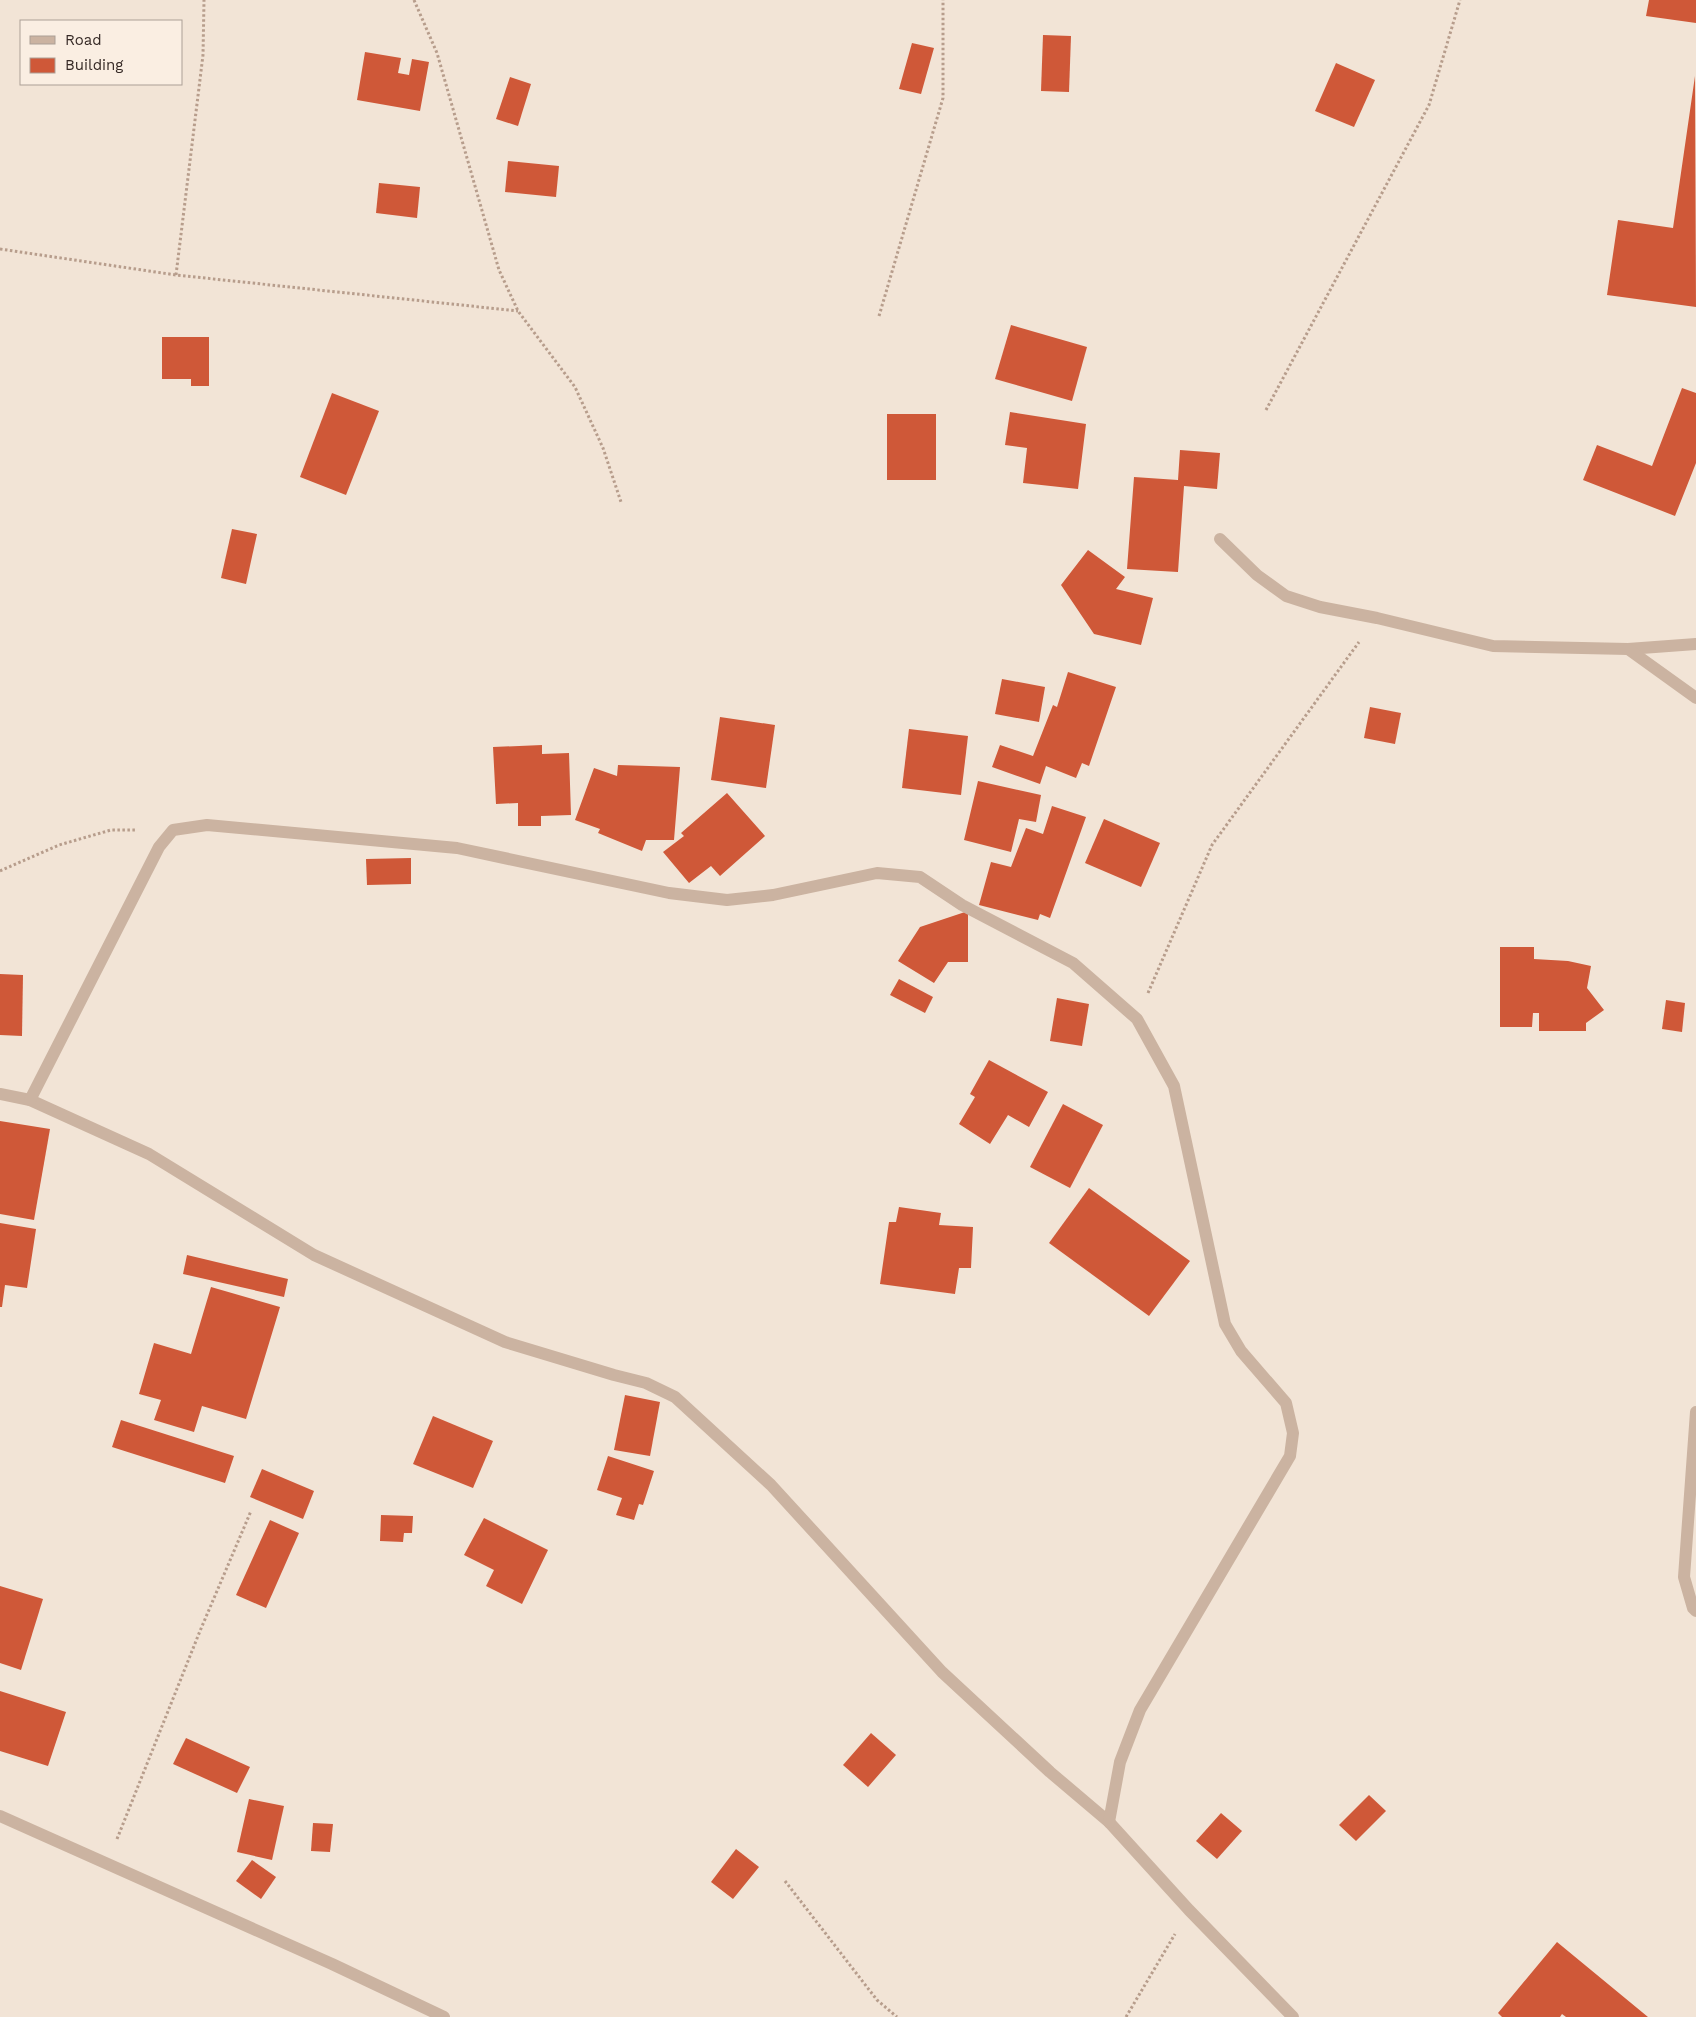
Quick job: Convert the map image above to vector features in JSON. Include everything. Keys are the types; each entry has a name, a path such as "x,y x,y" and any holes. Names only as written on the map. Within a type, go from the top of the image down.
{"street":[{"path":"1220,539 1257,575 1286,596 1320,607 1377,618 1493,646 1628,649 1696,644"},
{"path":"1628,649 1696,698"},
{"path":"30,1100 159,847 173,830 207,825 457,848 669,893 727,900 773,895 877,873 920,877 962,905 1073,963 1137,1019 1174,1086 1225,1324 1241,1351 1286,1403 1293,1433 1290,1456 1140,1710 1120,1762 1109,1822"},
{"path":"0,1094 30,1100 149,1154 324,1259 505,1342 614,1376 646,1383 675,1397 771,1485 942,1672 1050,1772 1109,1822 1189,1910 1292,2017"},
{"path":"1696,1412 1684,1577 1693,1608 1696,1610"},
{"path":"0,1816 332,1964 444,2017"}],"path":[{"path":"176,275 204,55 204,0"},
{"path":"414,0 437,53 499,270 518,310 575,388 603,448 622,502"},
{"path":"878,316 943,98 943,0"},
{"path":"1266,410 1428,105 1460,0"},
{"path":"0,249 176,275 518,310"},
{"path":"1137,1019 1212,845 1377,618"},
{"path":"0,871 59,845 111,830 173,830"},
{"path":"108,1863 200,1631 251,1511"},
{"path":"785,1881 877,2000 897,2017"},
{"path":"1126,2017 1189,1910"}],"building":[{"path":"1649,0 1696,0 1696,23 1646,16"},
{"path":"1043,35 1071,36 1069,92 1041,91"},
{"path":"912,43 934,48 921,94 899,89"},
{"path":"365,52 401,58 398,73 409,75 412,59 429,62 420,111 357,100"},
{"path":"1336,63 1375,80 1354,127 1315,111"},
{"path":"1695,76 1696,307 1607,295 1618,220 1673,228"},
{"path":"510,77 531,84 518,126 496,119"},
{"path":"508,161 559,166 556,197 505,192"},
{"path":"379,183 420,187 417,218 376,213"},
{"path":"1011,325 1087,347 1072,401 995,379"},
{"path":"162,337 209,337 209,386 191,386 191,379 162,379"},
{"path":"1682,388 1696,393 1696,463 1675,516 1583,480 1597,445 1652,466"},
{"path":"332,393 379,411 346,495 300,477"},
{"path":"1010,412 1086,424 1078,489 1023,483 1027,448 1005,445"},
{"path":"887,414 936,414 936,480 887,480"},
{"path":"1180,450 1220,453 1217,489 1184,486 1178,572 1127,569 1134,477 1178,480"},
{"path":"232,529 257,534 246,584 221,578"},
{"path":"1088,550 1125,577 1116,589 1153,598 1141,645 1094,634 1061,585"},
{"path":"1068,672 1116,687 1089,766 1082,763 1076,778 1046,766 1040,784 992,767 1000,745 1033,756 1053,705 1057,707"},
{"path":"1002,679 1045,687 1039,722 995,714"},
{"path":"1370,707 1401,713 1395,744 1364,738"},
{"path":"720,717 775,725 766,788 711,780"},
{"path":"909,729 968,736 961,795 902,788"},
{"path":"542,745 542,754 569,753 571,815 541,816 541,826 518,826 518,803 496,804 493,747"},
{"path":"618,765 680,767 674,840 646,840 642,851 598,833 600,829 575,820 594,768 617,776"},
{"path":"978,781 1041,795 1036,822 1019,819 1011,852 964,840"},
{"path":"727,793 765,836 720,876 711,866 689,883 663,852 684,836 681,833"},
{"path":"1052,806 1086,817 1050,918 1040,914 1038,920 979,905 991,862 1011,867 1026,828 1043,834"},
{"path":"1104,819 1160,843 1141,887 1085,863"},
{"path":"411,858 411,884 367,885 366,859"},
{"path":"968,911 968,962 948,962 934,983 898,961 920,927"},
{"path":"1500,947 1534,947 1534,959 1568,961 1591,966 1587,988 1604,1010 1586,1023 1586,1031 1539,1031 1539,1013 1533,1013 1532,1027 1500,1027"},
{"path":"0,974 23,975 22,1036 0,1035"},
{"path":"899,979 933,997 925,1013 890,995"},
{"path":"1057,998 1089,1004 1082,1046 1050,1041"},
{"path":"1666,1000 1685,1003 1682,1032 1662,1029"},
{"path":"989,1060 1048,1092 1029,1127 1008,1115 990,1144 959,1124 975,1097 970,1094"},
{"path":"1063,1104 1103,1125 1070,1188 1030,1167"},
{"path":"0,1121 50,1129 34,1220 0,1214"},
{"path":"1089,1188 1190,1261 1149,1316 1049,1243"},
{"path":"899,1207 941,1213 939,1225 973,1227 971,1268 959,1268 955,1294 880,1284 889,1222 896,1222"},
{"path":"0,1223 36,1229 27,1288 5,1285 2,1307 0,1307"},
{"path":"187,1255 288,1279 284,1297 183,1274"},
{"path":"211,1287 280,1307 246,1419 202,1406 194,1432 154,1420 161,1400 139,1394 154,1343 191,1354"},
{"path":"625,1395 660,1402 650,1456 614,1450"},
{"path":"433,1416 493,1441 473,1488 413,1464"},
{"path":"121,1420 234,1456 225,1483 112,1447"},
{"path":"608,1456 654,1471 643,1505 639,1504 634,1520 616,1515 622,1498 597,1490"},
{"path":"262,1469 314,1491 303,1519 250,1497"},
{"path":"381,1515 413,1516 412,1533 404,1533 403,1542 380,1541"},
{"path":"484,1518 548,1550 522,1604 486,1586 494,1570 464,1555"},
{"path":"270,1520 299,1533 266,1608 236,1595"},
{"path":"0,1586 43,1599 21,1670 0,1663"},
{"path":"0,1691 66,1712 48,1766 0,1751"},
{"path":"871,1733 896,1755 868,1787 843,1765"},
{"path":"186,1738 250,1767 237,1793 173,1764"},
{"path":"1369,1795 1386,1811 1356,1841 1339,1825"},
{"path":"249,1799 284,1806 272,1860 237,1852"},
{"path":"1221,1813 1242,1831 1217,1859 1196,1841"},
{"path":"313,1823 333,1824 330,1852 311,1851"},
{"path":"736,1849 759,1867 733,1899 711,1882"},
{"path":"252,1860 276,1877 261,1899 236,1881"},
{"path":"1557,1942 1648,2017 1566,2017 1562,2014 1560,2017 1502,2017 1498,2013"}]}
